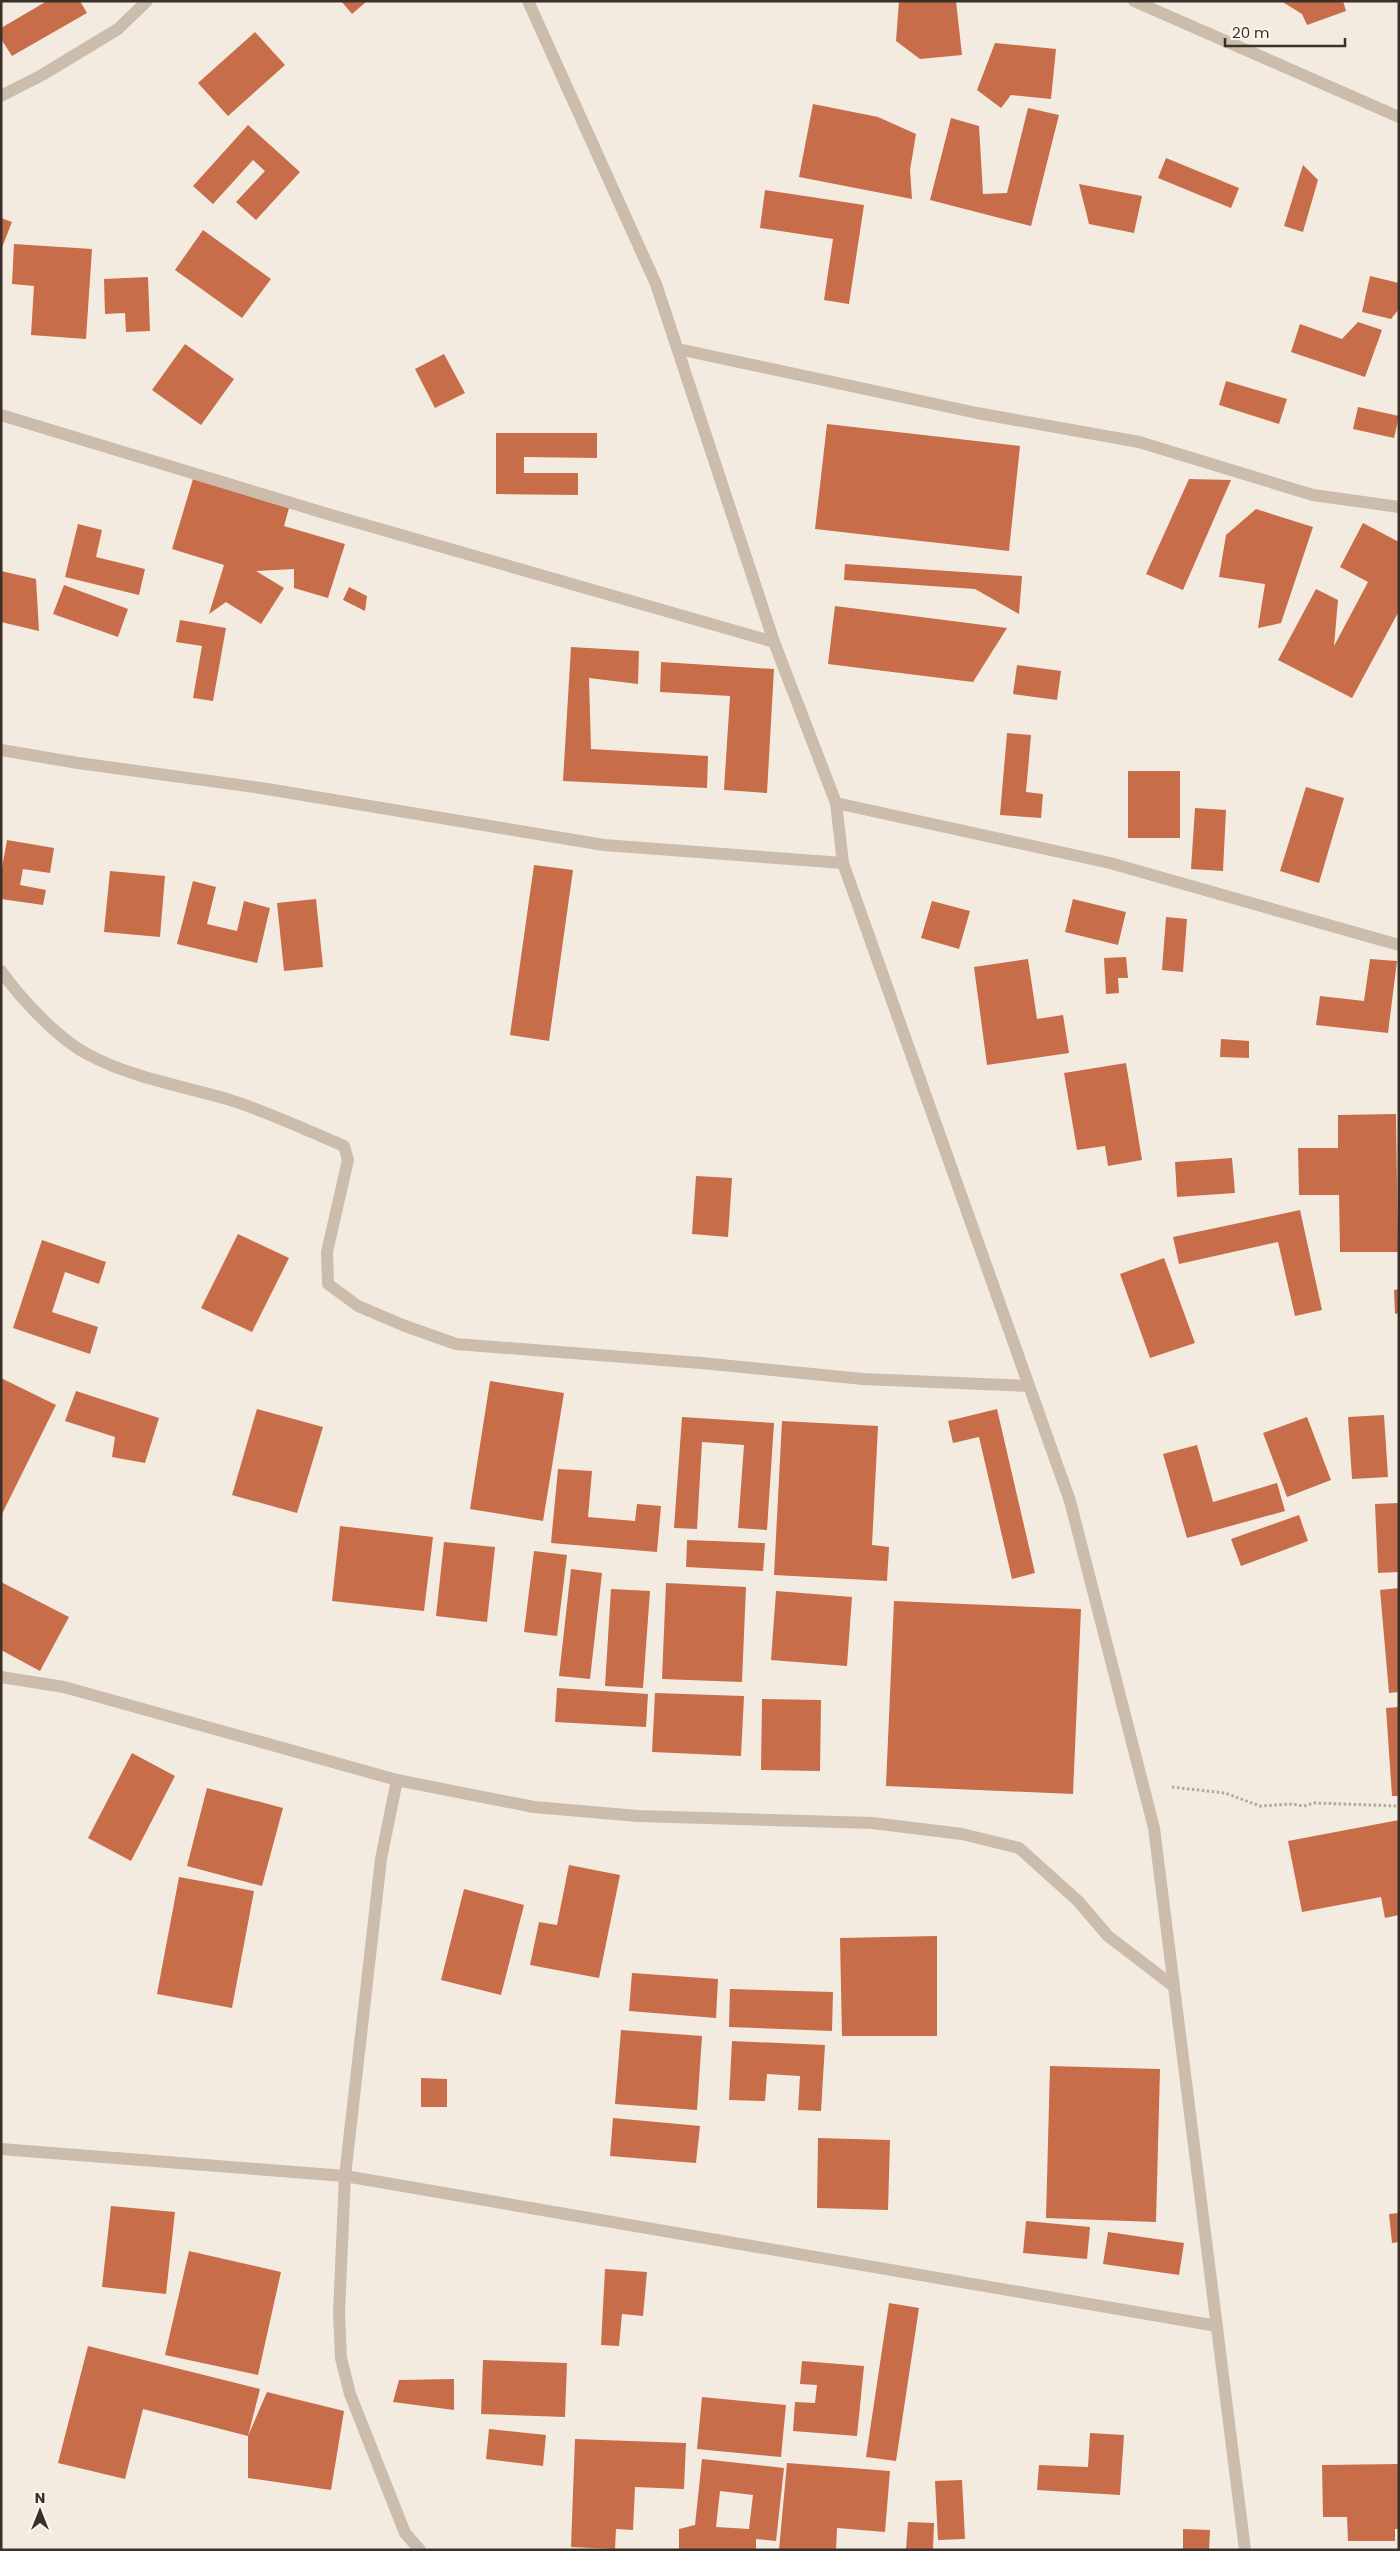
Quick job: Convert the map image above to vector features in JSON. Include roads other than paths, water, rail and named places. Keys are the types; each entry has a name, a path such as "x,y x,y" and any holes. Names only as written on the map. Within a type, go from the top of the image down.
{"street":[{"path":"1,96 118,29 147,1"},
{"path":"528,1 656,284 774,642 836,803 843,864 1070,1501 1154,1828 1172,1985 1217,2326 1244,2550"},
{"path":"1134,1 1399,116"},
{"path":"678,349 976,413 1139,442 1313,495 1399,507"},
{"path":"1,415 330,515 774,642"},
{"path":"1,750 78,763 271,789 604,845 843,864"},
{"path":"836,803 1110,864 1399,945"},
{"path":"1,971 28,1003 63,1037 88,1055 152,1079 229,1100 344,1146 348,1160 326,1252 328,1284 358,1306 405,1326 456,1344 701,1363 863,1380 1029,1386"},
{"path":"1,1677 64,1687 397,1780 534,1807 638,1816 872,1823 962,1834 1019,1848 1078,1902 1108,1936 1172,1985"},
{"path":"397,1780 381,1859 345,2176 339,2313 341,2358 350,2394 371,2452 405,2533 420,2550"},
{"path":"1,2149 345,2176 1217,2326"}]}
